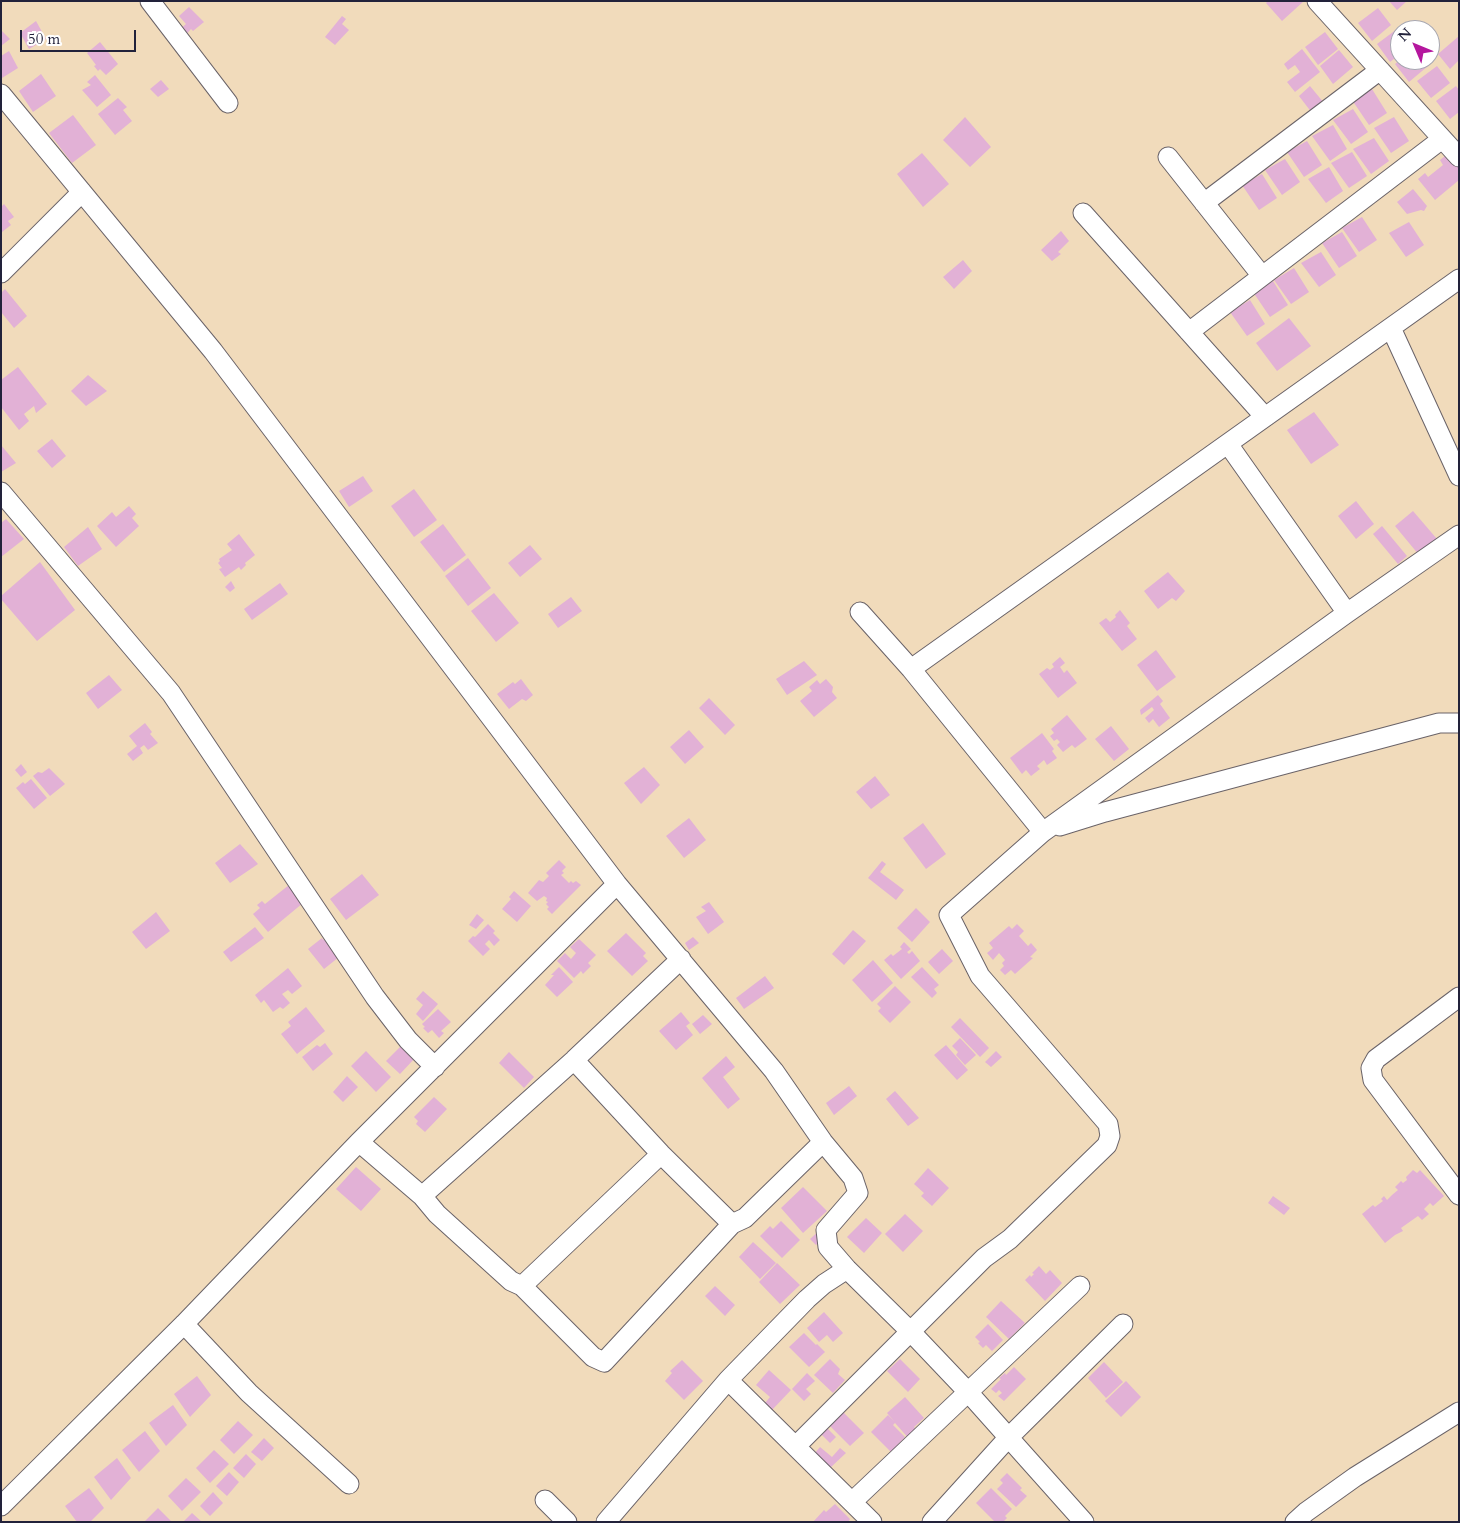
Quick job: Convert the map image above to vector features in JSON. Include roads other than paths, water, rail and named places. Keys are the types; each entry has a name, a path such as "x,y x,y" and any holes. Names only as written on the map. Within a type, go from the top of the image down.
{"street":[{"path":"150,1 228,104"},
{"path":"1317,1 1459,157"},
{"path":"1204,203 1380,70"},
{"path":"1,94 213,351 617,884 774,1071 823,1142 852,1178 858,1194 826,1230 828,1247 847,1269 968,1392 1084,1522"},
{"path":"1189,332 1442,139"},
{"path":"1168,157 1262,276"},
{"path":"1,273 82,192"},
{"path":"1083,212 1265,417"},
{"path":"911,669 1459,279"},
{"path":"1391,328 1459,476"},
{"path":"1228,444 1347,613"},
{"path":"1,492 171,693 375,997 408,1040 435,1067"},
{"path":"796,1446 984,1258 1010,1238 1107,1145 1110,1136 1108,1124 980,976 949,914 1043,832 1347,613 1459,536"},
{"path":"860,612 911,669 1043,832"},
{"path":"1043,832 1105,812 1439,723 1459,723"},
{"path":"1,1506 184,1324 359,1142 617,884"},
{"path":"422,1196 574,1060 681,959"},
{"path":"1456,1006 1376,1059 1371,1068 1373,1080 1459,1195"},
{"path":"574,1060 661,1154 732,1224"},
{"path":"359,1142 422,1196 436,1214 511,1281 522,1286 593,1357 604,1362 732,1224 744,1218 823,1142"},
{"path":"522,1286 661,1154"},
{"path":"606,1522 728,1380 807,1299 824,1284 847,1269"},
{"path":"852,1502 1080,1286"},
{"path":"184,1324 249,1392 350,1484"},
{"path":"932,1522 1008,1438 1123,1324"},
{"path":"728,1380 872,1522"},
{"path":"1295,1522 1355,1477 1459,1412"},
{"path":"545,1500 567,1522"}]}
